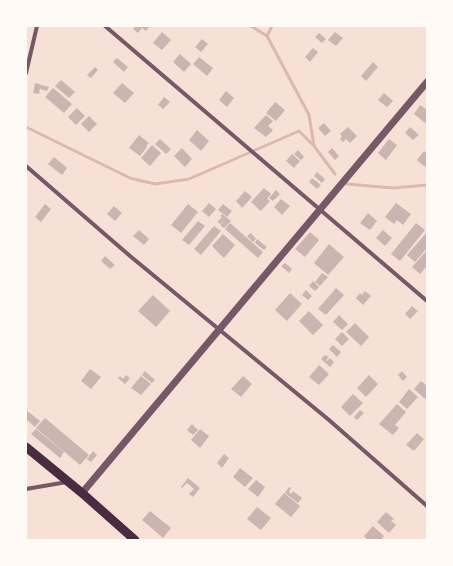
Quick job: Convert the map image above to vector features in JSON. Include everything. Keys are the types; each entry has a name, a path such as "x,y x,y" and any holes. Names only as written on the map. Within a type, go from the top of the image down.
{"main road":[{"path":"26,447 82,493 135,540"}],"street":[{"path":"26,73 37,26"},
{"path":"105,26 427,301"},
{"path":"82,493 338,187 426,86"},
{"path":"26,166 130,256 329,420 427,506"},
{"path":"26,489 68,482"}],"building":[{"path":"136,26 150,26 146,31 142,28 138,33 133,29"},
{"path":"162,32 171,40 162,50 153,43"},
{"path":"335,32 343,38 336,46 328,40"},
{"path":"319,33 326,39 322,43 315,37"},
{"path":"202,39 208,44 201,52 195,47"},
{"path":"313,48 318,52 310,62 305,57"},
{"path":"180,54 191,64 184,72 173,62"},
{"path":"199,57 213,68 207,76 193,64"},
{"path":"117,58 128,67 124,72 113,62"},
{"path":"373,62 378,67 366,81 361,76"},
{"path":"95,67 98,70 91,78 87,75"},
{"path":"61,80 75,92 69,98 55,86"},
{"path":"35,83 49,87 47,91 40,89 39,94 33,93"},
{"path":"122,83 134,93 125,103 113,93"},
{"path":"53,88 72,104 64,113 45,97"},
{"path":"226,91 234,98 227,107 219,100"},
{"path":"384,93 393,101 387,107 378,100"},
{"path":"164,97 170,102 163,109 158,105"},
{"path":"275,102 285,110 276,121 266,113"},
{"path":"420,105 427,110 427,120 425,123 414,114"},
{"path":"77,108 85,116 76,125 68,117"},
{"path":"266,115 273,121 268,126 273,130 266,137 254,128"},
{"path":"89,116 97,124 89,132 81,124"},
{"path":"324,123 331,131 325,136 318,128"},
{"path":"348,127 357,136 350,143 346,139 343,142 340,139 342,136 340,134"},
{"path":"410,127 419,135 413,140 405,133"},
{"path":"197,130 209,141 201,151 189,140"},
{"path":"139,135 149,143 140,156 129,148"},
{"path":"160,139 171,149 166,154 155,144"},
{"path":"389,139 397,145 386,160 378,153"},
{"path":"152,145 161,153 150,166 141,158"},
{"path":"182,148 192,159 185,167 174,156"},
{"path":"332,148 339,156 335,160 328,152"},
{"path":"298,150 304,157 301,160 294,154"},
{"path":"424,151 427,153 427,164 425,167 417,160"},
{"path":"292,154 300,161 294,168 286,161"},
{"path":"54,157 67,168 62,175 48,164"},
{"path":"317,172 325,179 322,183 314,176"},
{"path":"312,178 321,185 317,189 309,182"},
{"path":"264,188 271,194 267,199 270,201 261,211 251,202"},
{"path":"276,190 280,194 273,201 269,198"},
{"path":"245,191 252,197 242,208 236,201"},
{"path":"281,199 290,206 282,215 274,207"},
{"path":"209,203 216,209 209,217 202,211"},
{"path":"396,203 411,214 403,225 397,220 394,224 385,217"},
{"path":"45,204 51,209 41,222 35,217"},
{"path":"188,204 198,212 181,233 171,225"},
{"path":"223,204 232,211 227,217 218,210"},
{"path":"114,206 122,213 115,221 107,214"},
{"path":"368,213 377,221 370,230 360,223"},
{"path":"222,214 231,221 224,228 220,225 225,220 220,224 217,222 222,217 220,216"},
{"path":"198,221 205,226 189,245 182,240"},
{"path":"230,223 263,252 258,258 225,229"},
{"path":"416,223 425,230 400,261 391,254"},
{"path":"214,226 221,231 201,255 194,249"},
{"path":"139,230 149,239 144,245 133,236"},
{"path":"383,230 392,238 385,246 376,238"},
{"path":"310,232 319,240 305,257 295,249"},
{"path":"427,232 427,248 415,262 407,255"},
{"path":"251,233 256,239 253,242 247,236"},
{"path":"223,234 235,245 224,258 212,246"},
{"path":"257,239 267,247 264,250 255,243"},
{"path":"329,244 344,257 328,275 314,263"},
{"path":"427,250 427,266 420,274 412,267"},
{"path":"105,256 115,265 110,269 101,261"},
{"path":"285,263 292,269 289,273 281,266"},
{"path":"322,273 328,277 320,286 315,282"},
{"path":"313,281 319,287 315,291 309,286"},
{"path":"336,288 344,295 326,315 318,309"},
{"path":"306,290 312,296 308,300 302,295"},
{"path":"365,291 371,296 363,305 356,298 360,293 362,295"},
{"path":"290,293 302,304 287,321 275,310"},
{"path":"153,295 170,311 156,327 138,311"},
{"path":"412,306 418,311 410,319 405,314"},
{"path":"309,311 323,325 313,335 299,321"},
{"path":"339,315 348,324 342,330 333,322"},
{"path":"355,323 369,337 361,346 346,332"},
{"path":"342,332 349,339 342,346 335,339"},
{"path":"333,345 341,352 337,357 329,349"},
{"path":"325,355 329,357 326,360 327,361 330,358 334,362 330,367 321,359"},
{"path":"319,365 329,374 319,385 309,377"},
{"path":"90,369 101,377 91,389 81,381"},
{"path":"145,371 155,380 152,383 142,375"},
{"path":"402,371 407,377 403,381 398,375"},
{"path":"126,375 130,378 125,384 118,378 120,376 123,379"},
{"path":"369,375 378,384 366,397 357,388"},
{"path":"141,376 151,384 141,395 131,388"},
{"path":"243,376 252,384 241,397 231,389"},
{"path":"421,381 427,386 427,396 425,399 414,389"},
{"path":"409,389 418,397 407,409 399,402"},
{"path":"353,394 363,403 350,416 341,407"},
{"path":"397,404 406,412 389,432 379,424"},
{"path":"26,410 40,421 35,427 26,419"},
{"path":"360,410 364,413 357,420 354,417"},
{"path":"45,418 89,455 80,465 36,428"},
{"path":"192,424 198,430 193,435 187,430"},
{"path":"395,425 399,428 393,435 389,432"},
{"path":"36,429 64,452 60,458 31,434"},
{"path":"200,429 209,436 200,448 191,440"},
{"path":"417,433 424,439 414,451 406,445"},
{"path":"93,451 97,455 91,462 87,459"},
{"path":"224,454 229,458 222,468 217,463"},
{"path":"240,468 253,478 245,487 233,477"},
{"path":"188,478 200,488 193,497 189,494 194,489 187,483 182,488 181,487"},
{"path":"256,480 265,487 258,497 248,489"},
{"path":"289,487 291,488 289,492 291,494 293,491 302,498 298,503 285,493"},
{"path":"284,493 300,506 291,517 275,504"},
{"path":"257,507 271,518 261,530 247,519"},
{"path":"150,511 171,528 163,538 142,520"},
{"path":"386,512 394,519 391,521 396,525 389,533 377,522"},
{"path":"373,526 384,536 381,540 367,540 364,536"}],"waterway":[{"path":"251,26 267,36 309,115 314,146 335,174"},
{"path":"267,36 272,26"},
{"path":"26,127 130,178 155,184 189,179 299,131 314,146"},
{"path":"347,184 393,188 427,185"}]}
